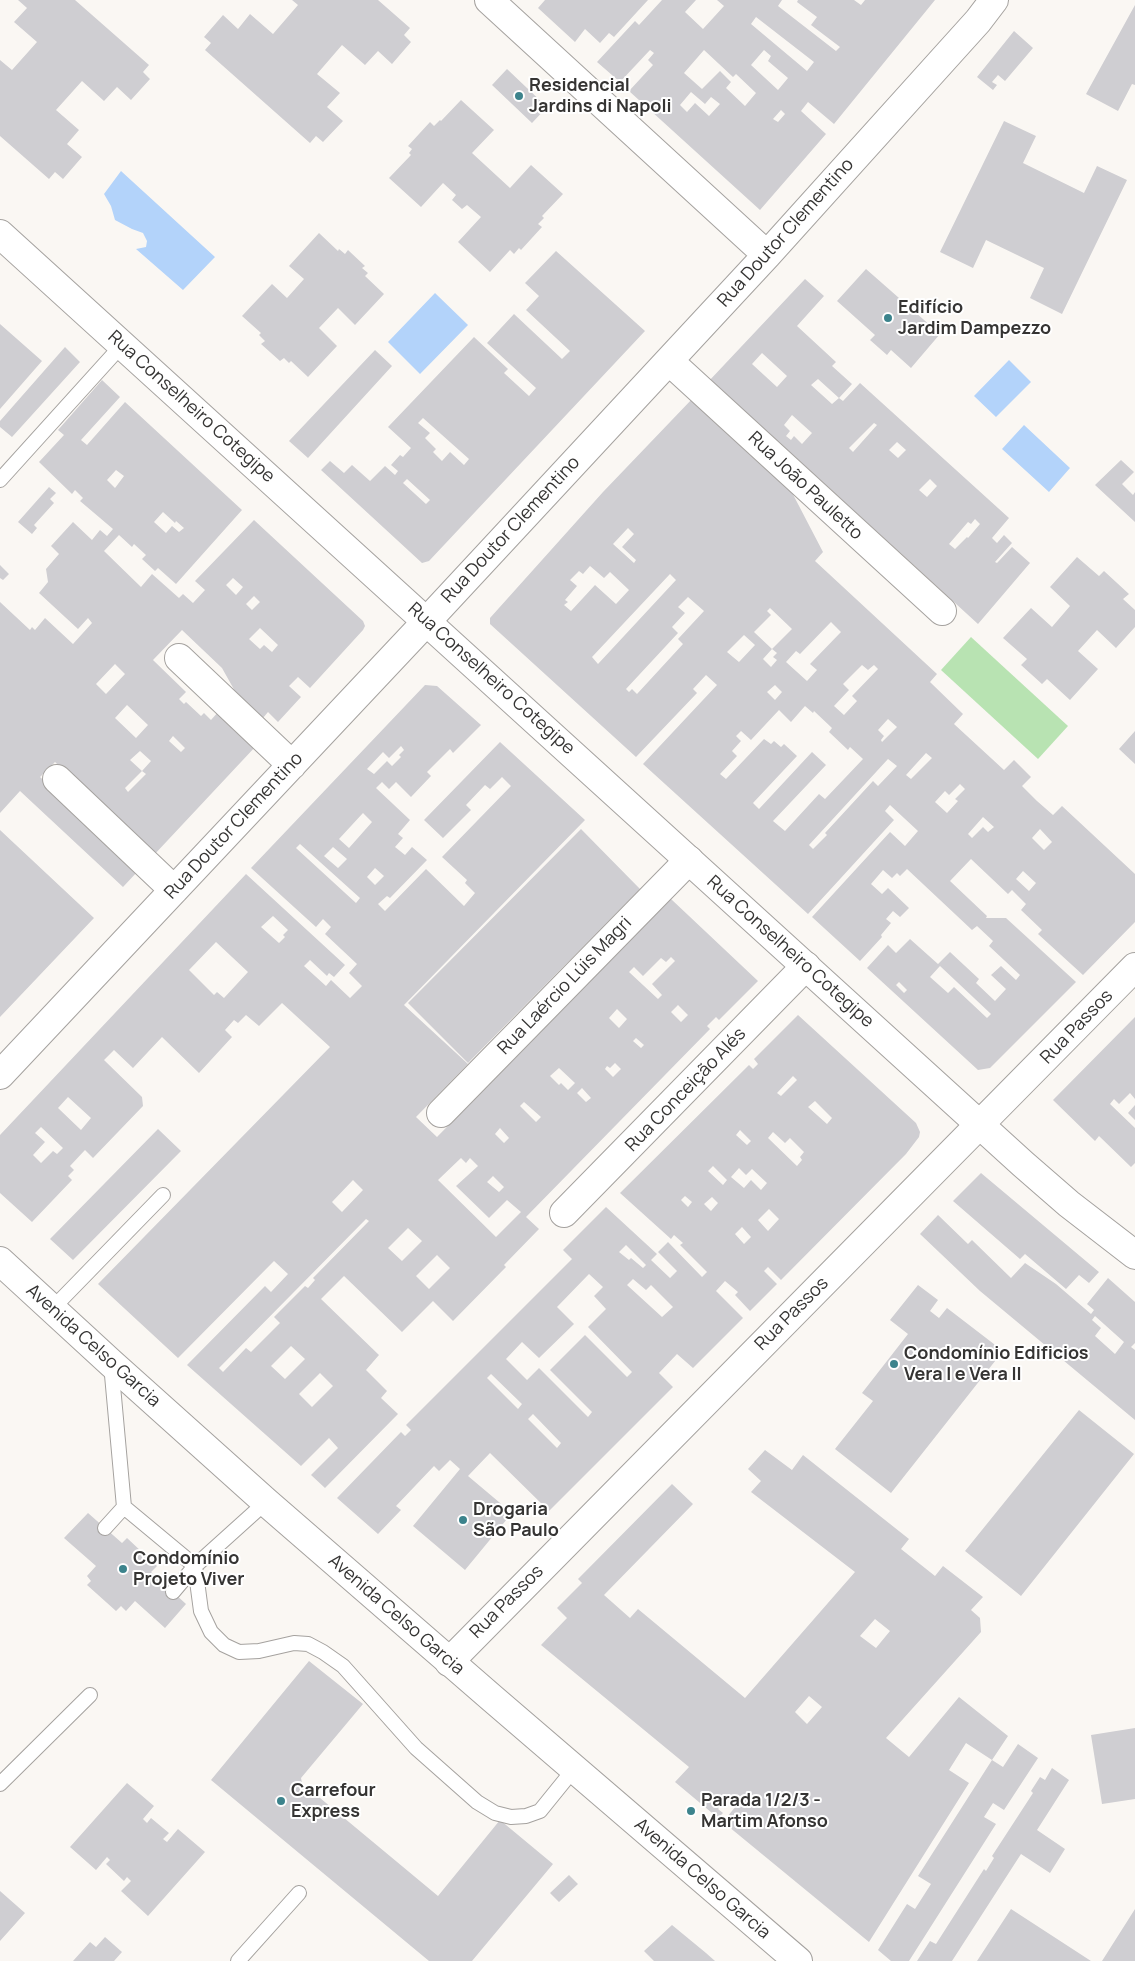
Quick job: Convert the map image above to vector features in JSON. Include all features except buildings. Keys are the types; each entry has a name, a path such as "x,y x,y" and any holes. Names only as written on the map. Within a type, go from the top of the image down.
{"street":[{"path":"489,0 767,255"},
{"name":"Rua Doutor Clementino","path":"0,1075 669,361 978,21 994,0"},
{"name":"Rua Conselheiro Cotegipe","path":"0,234 981,1125 1069,1204 1135,1255"},
{"name":"Rua João Pauletto","path":"669,361 942,611"},
{"path":"179,658 292,765"},
{"path":"57,779 174,890"},
{"name":"Rua Laércio Lúis Magri","path":"441,1113 689,860"},
{"name":"Rua Conceição Alés","path":"564,1213 806,966"},
{"name":"Rua Passos","path":"449,1662 1135,967"},
{"name":"Avenida Celso Garcia","path":"0,1261 266,1502 449,1662 798,1961"}],"lane":[{"path":"0,480 122,345"},
{"path":"52,1310 163,1195"},
{"path":"111,1363 124,1507 195,1566 201,1611 211,1632 224,1645 239,1652 260,1651 294,1643 308,1644 323,1652 343,1666 416,1748 477,1802 495,1813 511,1817 526,1816 540,1811 574,1769"},
{"path":"173,1592 195,1566 266,1502"},
{"path":"105,1528 124,1507"},
{"path":"0,1784 90,1696"},
{"path":"238,1961 299,1893"}],"green space":[{"path":"971,637 1068,726 1038,759 941,670"}],"water":[{"path":"121,171 215,257 183,290 136,249 146,247 147,241 143,233 115,220 111,206 104,194"},
{"path":"435,293 468,325 420,374 388,342"},
{"path":"1009,360 1031,382 996,417 974,396"},
{"path":"1024,425 1070,468 1049,492 1002,449"}],"place":[{"name":"Residencial Jardins di Napoli","path":"519,96"},
{"name":"Edifício Jardim Dampezzo","path":"888,318"},
{"name":"Condomínio Edificios Vera I e Vera II","path":"894,1364"},
{"name":"Drogaria São Paulo","path":"463,1520"},
{"name":"Condomínio Projeto Viver","path":"123,1569"},
{"name":"Carrefour Express","path":"281,1801"},
{"name":"Parada 1/2/3 - Martim Afonso","path":"691,1811"}]}
